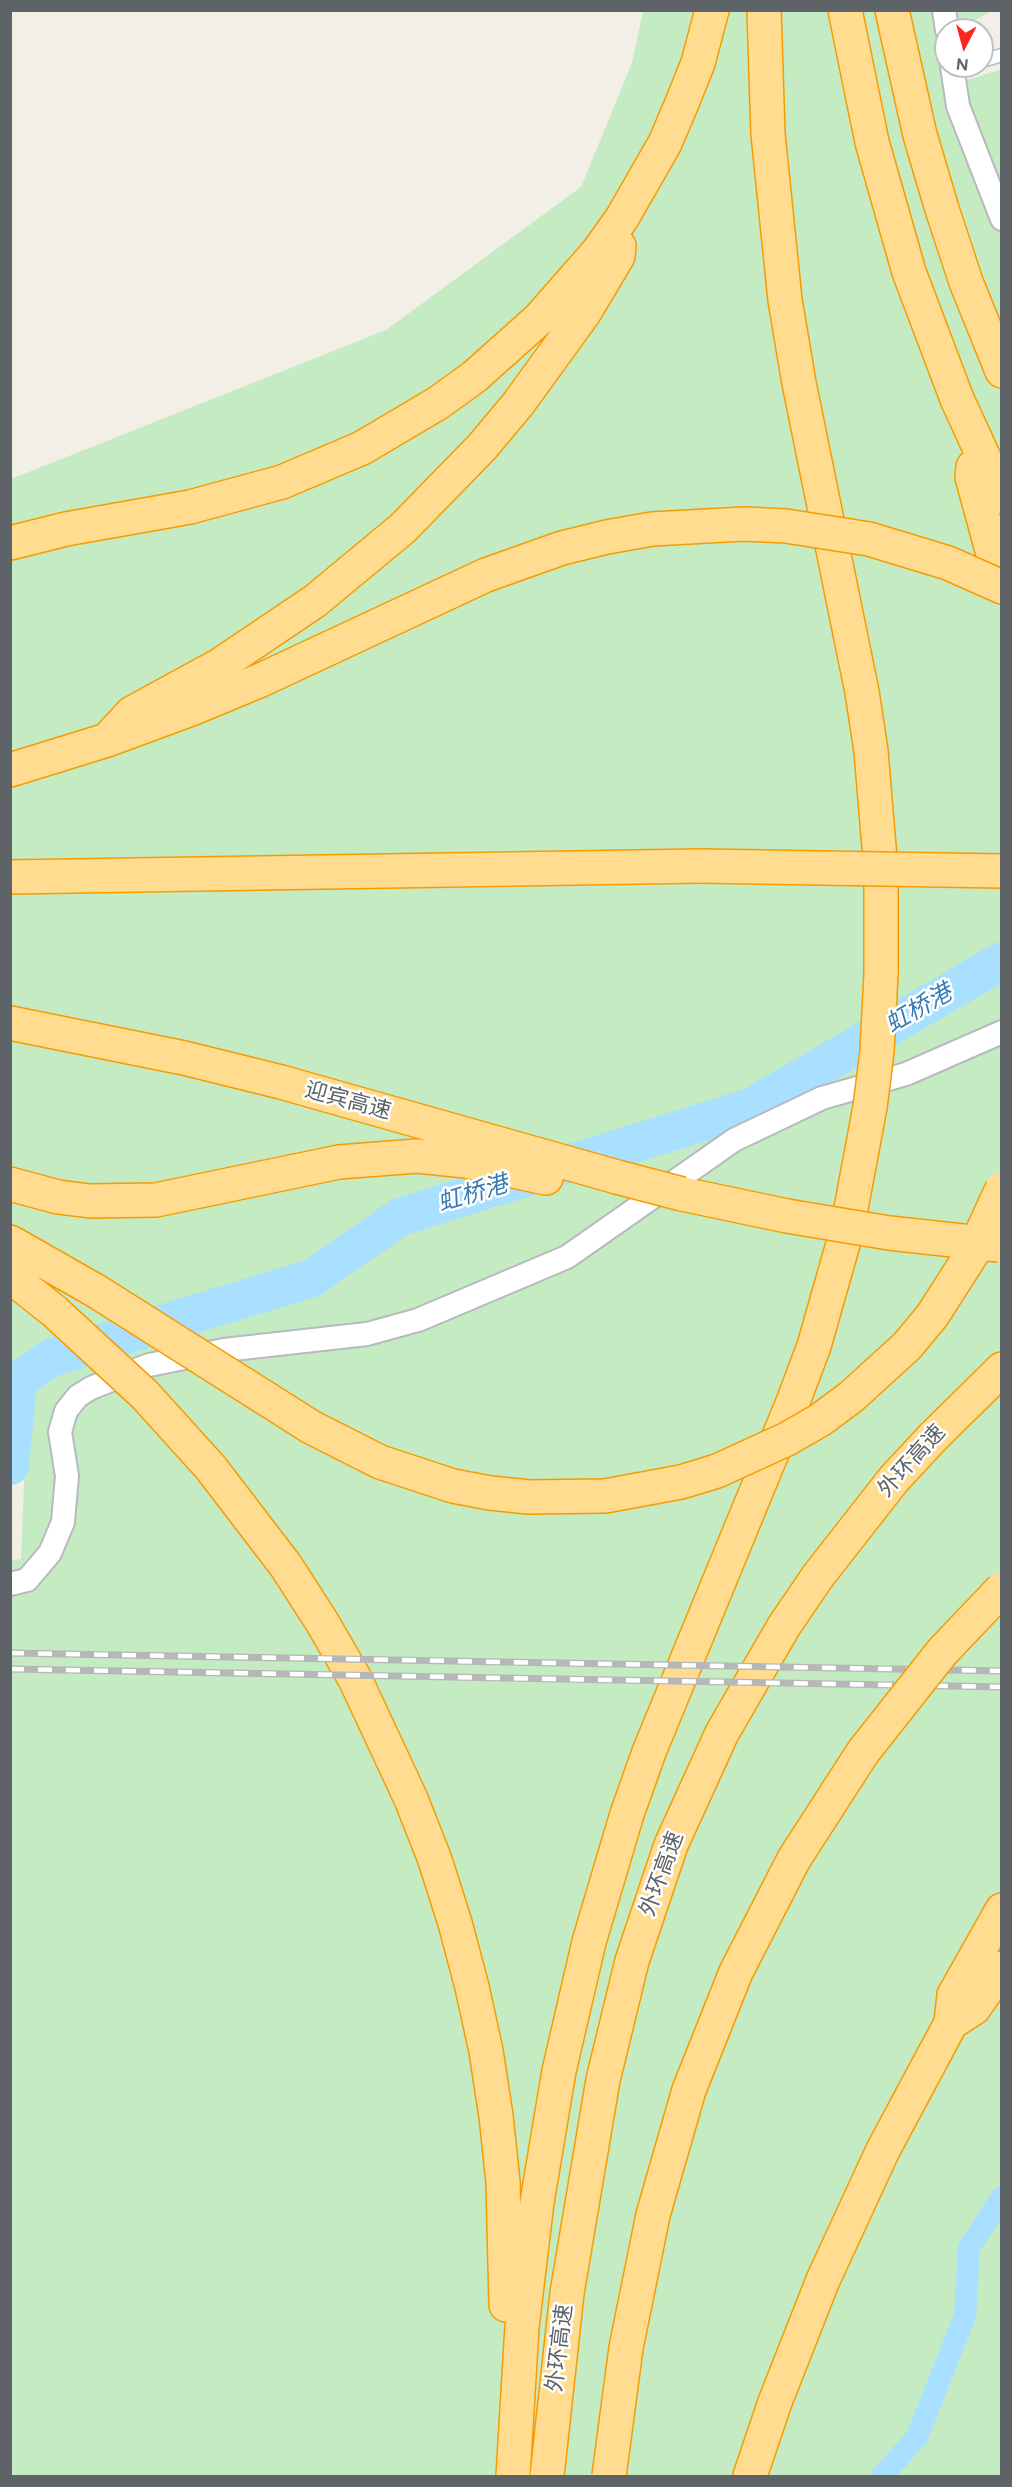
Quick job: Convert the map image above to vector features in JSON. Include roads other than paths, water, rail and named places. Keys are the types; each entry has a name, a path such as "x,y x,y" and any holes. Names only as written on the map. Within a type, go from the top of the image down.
{"highway":[{"path":"10,543 66,529 190,507 282,482 363,448 438,403 507,349 569,287 622,218 665,143 698,63 712,10"},
{"path":"513,2476 528,2275 546,2136 570,2017 589,1942 648,1752 814,1346 847,1230 870,1107 877,1052 881,974 882,872 871,752 858,672 798,383 785,300 768,134 764,10"},
{"path":"845,10 864,110 889,208 932,336 976,442 1002,497"},
{"path":"892,10 920,135 959,260 1002,370"},
{"path":"107,740 132,713 220,665 315,601 403,528 443,489 518,404 584,313 618,256 622,218"},
{"path":"976,442 972,477 1002,587"},
{"path":"10,770 107,740 191,710 261,680 486,575 562,548 607,537 652,529 744,524 786,526 868,539 948,563 1002,587"},
{"path":"10,878 701,866 1002,871"},
{"name":"迎宾高速","path":"10,1023 138,1048 292,1085 682,1194 812,1222 1002,1245"},
{"path":"10,1184 58,1197 90,1201 156,1200 339,1162 417,1156 466,1161 581,1186 617,1177"},
{"path":"10,1242 96,1291 302,1422 380,1462 453,1486 490,1493 538,1497 605,1496 681,1482 753,1456 820,1420 851,1397 907,1346 932,1316 973,1252 1002,1189"},
{"path":"10,1276 54,1311 144,1395 205,1460 250,1516 322,1622 384,1738 435,1860 472,1987 496,2116 503,2182 506,2249 503,2384 517,2411"},
{"name":"外环高速","path":"547,2476 567,2294 603,2080 632,1961 668,1855 722,1733 783,1626 855,1526 933,1437 1002,1369"},
{"path":"609,2476 626,2348 653,2215 689,2091 736,1972 795,1859 863,1752 942,1652 1002,1589"},
{"path":"750,2476 775,2402 823,2280 883,2150 951,2022 954,1995 1002,1910"},
{"path":"951,2022 975,2008 1002,1968"}],"street":[{"path":"958,78 958,106 1002,219"},
{"path":"10,1584 27,1580 50,1553 63,1522 67,1476 60,1432 66,1411 78,1396 91,1388 160,1363 224,1350 367,1334 418,1320 567,1257 734,1140 822,1098 906,1074 1002,1032"}],"waterway":[{"name":"虹桥港","path":"10,1466 18,1381 51,1358 312,1278 400,1217 751,1107 1002,961"},
{"path":"882,2476 917,2437 965,2316 969,2248 1002,2197"}],"railway":[{"path":"10,1653 1002,1671"},
{"path":"10,1669 1002,1687"}]}
